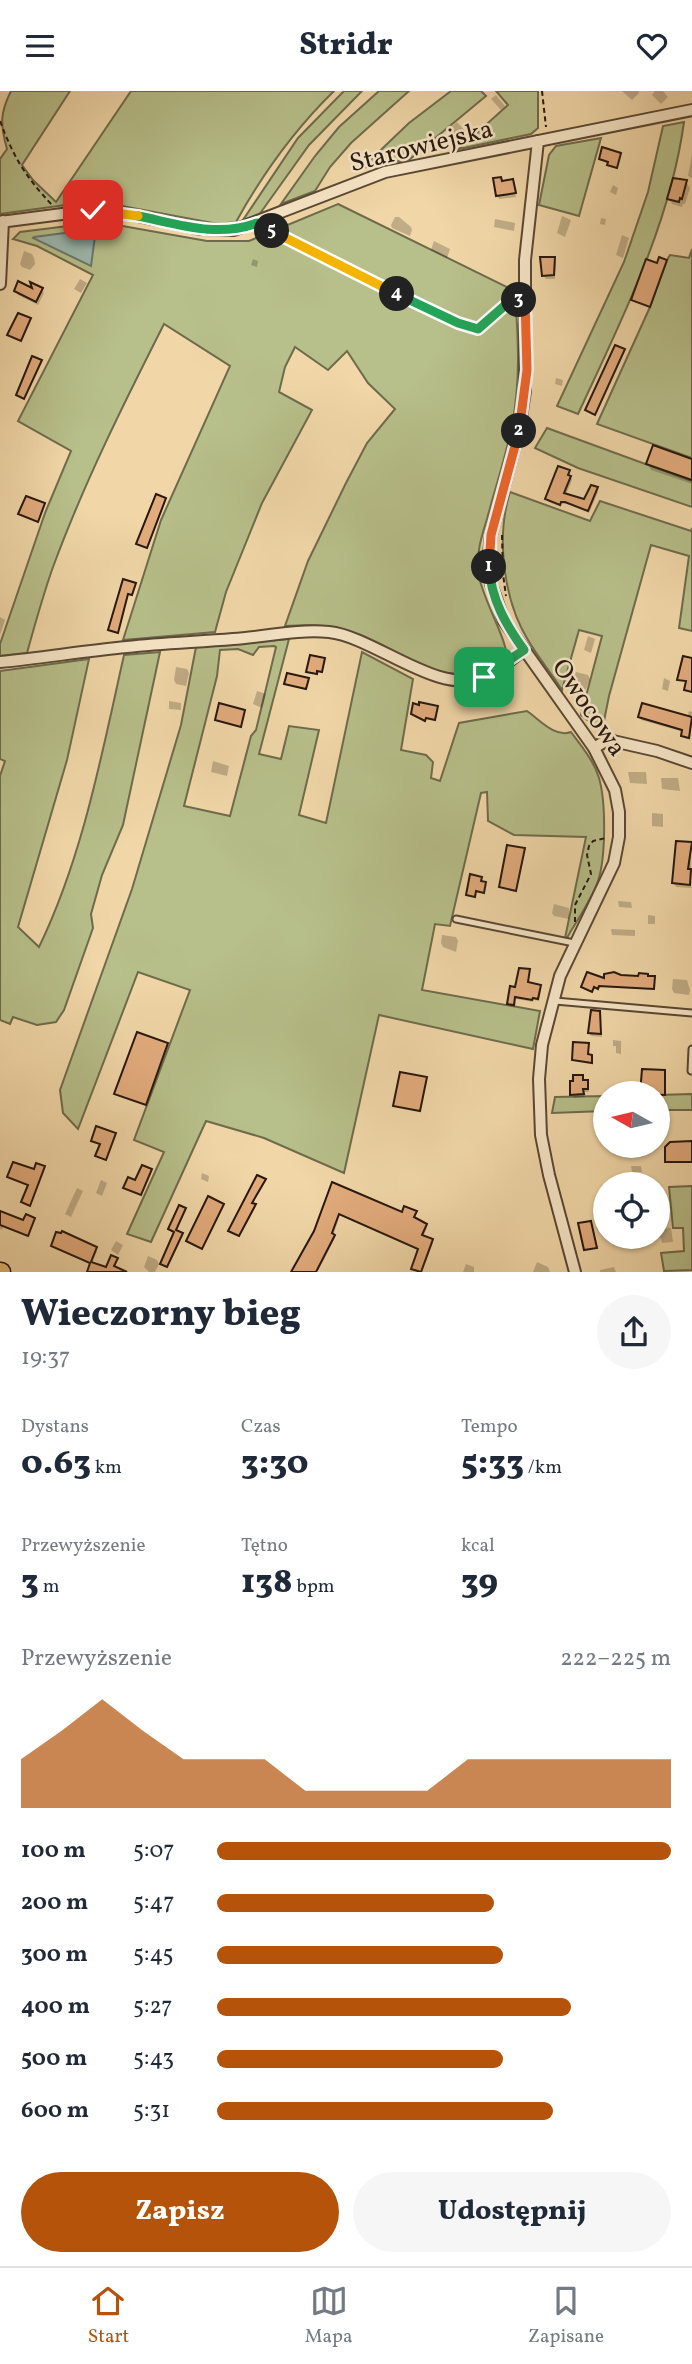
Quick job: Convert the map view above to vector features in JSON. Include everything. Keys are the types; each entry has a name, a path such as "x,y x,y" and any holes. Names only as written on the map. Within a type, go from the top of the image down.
{"street":[{"name":"Starowiejska","path":"1,221 60,213 109,211 218,231 234,230 368,177 692,110"},
{"path":"524,650 504,621 495,600 489,554 491,535 519,430 526,391 525,260 543,140"},
{"path":"0,284 1,221"},
{"name":"Owocowa","path":"0,662 125,647 330,632 361,642 404,664 446,678 470,680 484,677 524,650 594,748 615,790 620,829 617,852 608,878 574,943 552,1001 542,1045 539,1079 540,1125 549,1175 575,1272"},
{"path":"594,748 607,740 657,751 692,763"}],"lane":[{"path":"456,919 574,943"},
{"path":"552,1001 692,1013"},
{"path":"691,1071 692,1049"}],"path":[{"path":"542,91 543,140"},
{"path":"0,121 11,150 27,178 60,213"},
{"path":"257,223 386,289 458,323 478,329 510,301 525,299"},
{"path":"502,535 507,599"},
{"path":"576,926 575,905 593,872 587,855 589,846 593,841 606,838"}],"green space":[{"path":"11,91 70,91 22,165 56,202 131,91 334,91 280,153 236,222 218,224 106,203 87,202 0,214 0,159 7,149 2,119"},
{"path":"344,91 362,91 309,145 259,215 243,220 298,138"},
{"path":"379,91 409,91 351,143 330,167 315,191 281,204 339,127"},
{"path":"451,91 481,91 486,96 410,159 362,168 409,123"},
{"path":"496,91 538,91 538,128 531,134 459,149 508,105"},
{"path":"684,122 668,198 627,308 578,414 557,406 624,262 648,192 663,126"},
{"path":"601,138 579,216 539,205 549,155 556,146"},
{"path":"338,204 515,291 518,358 515,408 507,449 481,538 478,565 480,581 503,641 506,657 483,671 446,673 409,661 339,629 305,625 285,626 308,561 346,483 367,443 395,409 368,383 347,351 328,370 295,347 285,367 279,392 312,410 262,503 226,592 215,632 123,640 161,520 230,366 164,324 119,413 65,536 49,578 27,653 0,656 0,644 45,513 71,451 18,421 93,275 37,246 13,239 20,232 100,222 207,241 249,241"},
{"path":"692,249 692,458 597,424 650,307 667,260 670,255 689,258"},
{"path":"547,428 692,481 692,507 578,468 535,448"},
{"path":"510,492 590,521 600,501 691,531 692,528 692,631 679,628 689,556 651,545 609,696 602,731 581,715 602,636 579,630 562,690 519,624 504,568 503,528"},
{"path":"289,639 259,754 281,759 289,726 319,730 299,815 326,823 362,652 413,679 401,750 426,755 433,762 431,778 440,781 459,723 527,711 559,733 571,732 591,760 599,778 603,801 604,844 598,881 588,903 565,938 586,837 514,835 488,821 487,792 481,793 450,926 435,924 422,990 540,1011 533,1049 379,1015 344,1173 264,1138 206,1121 151,1242 127,1234 164,1152 134,1140 190,990 138,972 78,1129 63,1113 60,1090 132,889 181,725 196,647","holes":["259,647 276,647 256,730 251,736 230,816 184,806 217,676 220,650 238,649 253,655"]},
{"path":"160,652 123,825 102,875 91,914 93,928 64,1010 56,1022 37,1025 13,1017 10,1024 0,1020 0,776 5,761 0,759 0,671 89,659 67,760 18,927 39,947 68,877 90,804 124,655"},
{"path":"692,1094 692,1110 670,1110 670,1095"},
{"path":"593,1096 593,1111 552,1113 555,1097"},
{"path":"692,1186 692,1270 664,1271 661,1253 684,1251 683,1228 673,1228 670,1187"}],"water":[{"path":"96,229 91,266 33,238 34,237"}],"building":[{"path":"602,147 621,153 617,168 599,159"},
{"path":"501,177 502,181 513,179 516,193 496,196 493,178"},
{"path":"673,178 687,180 679,202 667,199"},
{"path":"540,257 555,257 554,275 542,276"},
{"path":"659,257 667,260 650,307 631,300 646,259 657,263"},
{"path":"18,281 32,288 30,282 43,288 36,302 14,291"},
{"path":"18,313 31,318 21,341 7,335"},
{"path":"615,345 625,349 595,415 585,410"},
{"path":"32,356 42,360 24,399 16,395"},
{"path":"653,445 692,459 692,480 646,464"},
{"path":"558,466 570,470 568,475 571,476 564,493 584,499 591,485 598,487 588,511 565,502 560,505 545,499"},
{"path":"156,494 166,498 147,548 136,544"},
{"path":"26,496 45,503 38,522 18,514"},
{"path":"123,579 136,583 132,595 128,594 118,633 108,630"},
{"path":"310,655 325,658 322,672 306,672"},
{"path":"683,656 692,658 692,692 684,690 686,681 677,680"},
{"path":"287,673 309,678 306,689 284,684"},
{"path":"419,702 438,706 435,720 426,718 425,721 411,714 413,703 419,705"},
{"path":"219,703 245,710 241,727 215,720"},
{"path":"642,703 692,717 689,738 681,736 682,730 638,717"},
{"path":"676,841 692,842 688,869 691,869 690,885 672,883"},
{"path":"507,845 525,848 516,891 499,887"},
{"path":"470,874 482,877 481,881 486,882 484,893 476,891 475,897 466,895"},
{"path":"519,968 530,969 528,982 541,985 538,999 515,997 514,1005 507,1004 510,986 515,987"},
{"path":"587,972 604,978 604,974 614,972 638,976 639,973 648,974 655,976 654,989 599,986 598,989 594,987 592,992 581,987"},
{"path":"591,1010 600,1011 601,1034 588,1033"},
{"path":"137,1032 168,1043 146,1105 114,1094"},
{"path":"573,1042 589,1043 588,1054 592,1055 592,1063 572,1060"},
{"path":"642,1069 665,1070 665,1081 641,1081"},
{"path":"400,1072 427,1077 420,1111 393,1106"},
{"path":"573,1075 583,1075 583,1080 588,1080 588,1089 583,1089 584,1094 570,1095"},
{"path":"96,1126 116,1133 106,1160 95,1156 100,1144 91,1141"},
{"path":"692,1141 692,1162 665,1162 665,1159 670,1159 670,1142"},
{"path":"13,1162 34,1169 36,1163 45,1166 30,1206 21,1202 28,1185 7,1177"},
{"path":"142,1165 152,1169 141,1195 123,1188 128,1177 135,1180"},
{"path":"257,1175 266,1179 252,1203 256,1204 239,1236 228,1231"},
{"path":"332,1182 402,1212 404,1206 417,1211 414,1217 427,1224 422,1235 433,1239 421,1272 411,1269 418,1249 339,1214 332,1233 335,1235 316,1272 291,1272 314,1231"},
{"path":"208,1196 224,1204 202,1249 186,1241"},
{"path":"179,1205 186,1208 176,1230 183,1233 167,1267 160,1264 174,1232 168,1229"},
{"path":"0,1211 23,1220 26,1214 35,1218 28,1236 0,1225"},
{"path":"591,1221 593,1249 584,1250 578,1223"},
{"path":"62,1231 97,1247 91,1262 106,1267 111,1255 118,1258 114,1266 127,1272 87,1272 90,1263 51,1246 56,1232"}],"route":[{"path":"93,210 128,213 218,231 234,230 257,223 386,289 458,323 478,329 510,301 525,299 526,391 519,430 491,535 489,554 489,571 495,600 504,621 524,650 484,677"}]}
